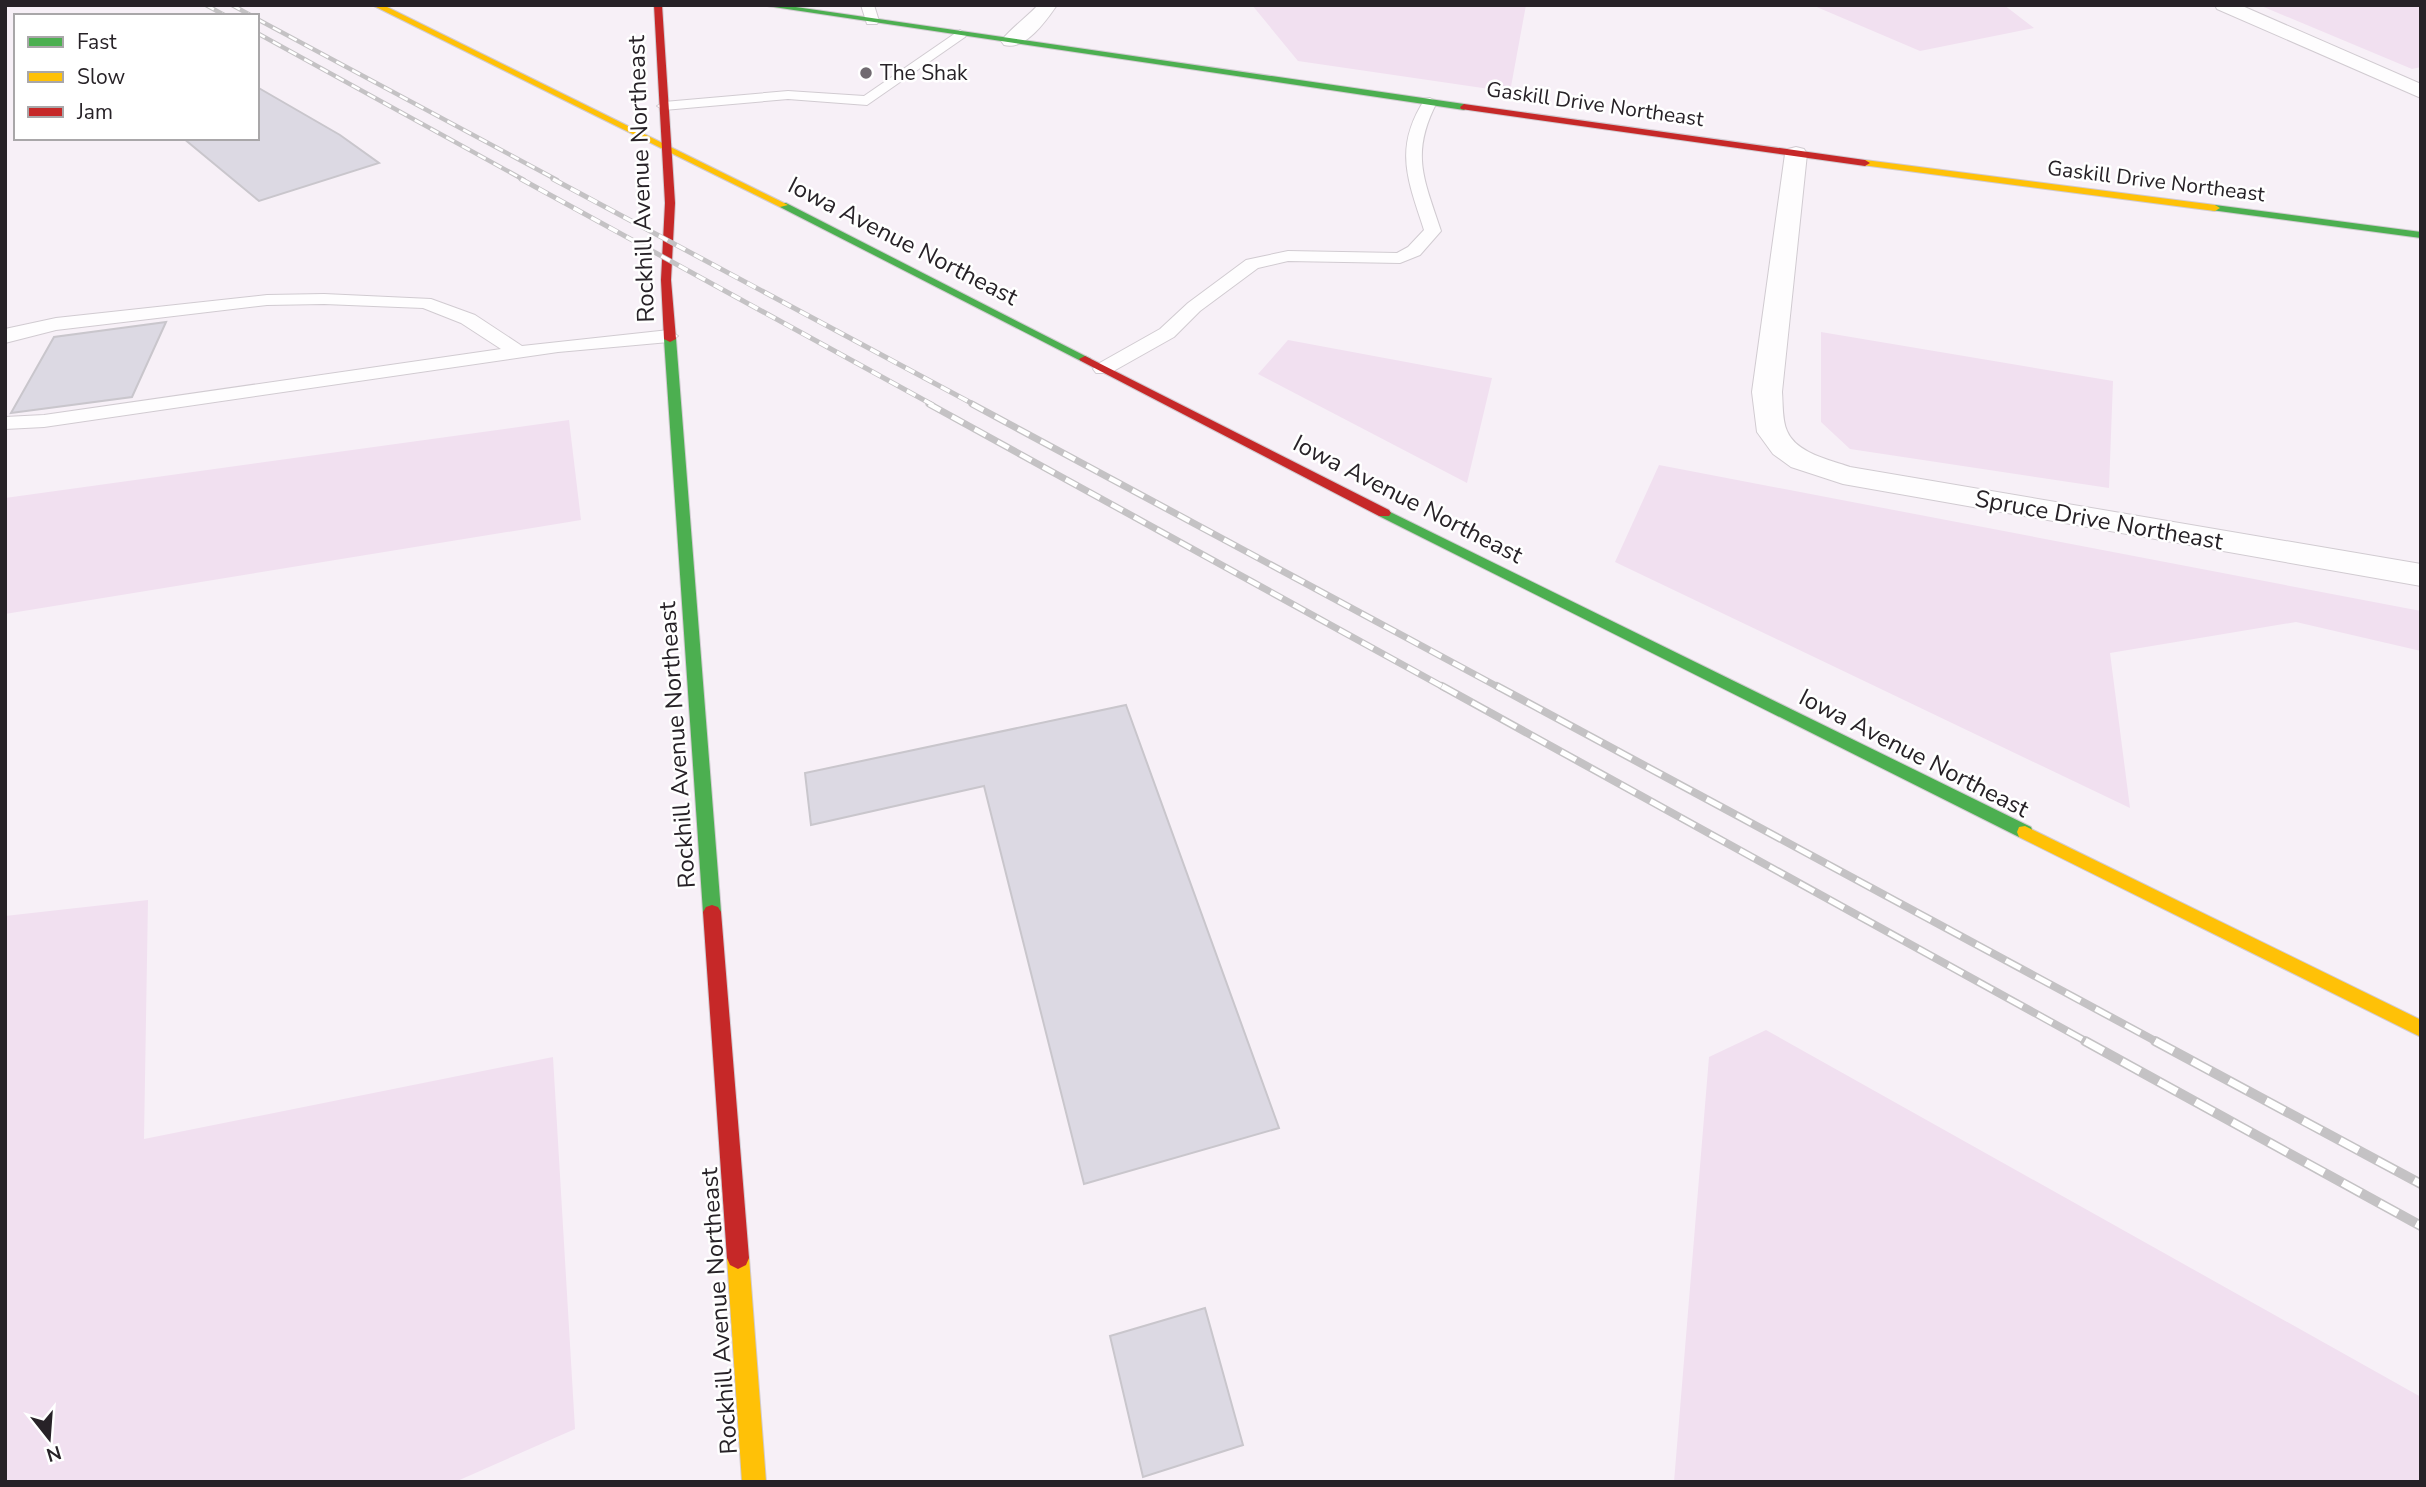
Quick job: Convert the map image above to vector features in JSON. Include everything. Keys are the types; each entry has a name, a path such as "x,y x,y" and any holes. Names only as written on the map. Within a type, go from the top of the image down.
{"main road":[{"name":"Iowa Avenue Northeast","path":"376,5 842,234 1419,530 2421,1030"},
{"name":"Rockhill Avenue Northeast","path":"659,5 668,148 670,241 666,280 669,336 754,1482"},
{"name":"Gaskill Drive Northeast","path":"764,5 869,13 960,34 1430,102 1796,154 2421,235"}],"street":[{"path":"1011,41 1031,25 1048,5"},
{"path":"2224,5 2421,92"},
{"name":"Spruce Drive Northeast","path":"1796,154 1767,392 1772,432 1784,448 1802,460 1855,477 2421,575"}],"lane":[{"path":"664,106 788,95 867,100 960,34"},
{"path":"1103,369 1167,332 1202,300 1252,264 1288,256 1400,258 1414,251 1433,231 1413,169 1418,126 1430,102"},
{"path":"5,337 12,332 82,321 267,300 324,299 425,303 468,318 519,352"},
{"path":"5,423 44,421 519,352 669,336"}],"shaded area":[{"path":"1252,5 1526,5 1510,92 1298,61"},
{"path":"1812,5 2004,5 2034,28 1920,51"},
{"path":"2259,5 2421,5 2421,67 2412,69"},
{"path":"1821,332 2113,381 2109,488 1850,449 1821,422"},
{"path":"1288,340 1492,378 1467,483 1258,374"},
{"path":"569,420 581,520 5,614 5,498"},
{"path":"1659,465 2421,611 2421,651 2296,622 2110,653 2130,808 1615,562"},
{"path":"148,900 144,1139 553,1057 575,1429 455,1482 5,1482 5,916"},
{"path":"1766,1030 2421,1397 2421,1482 1674,1482 1709,1057"}],"building":[{"path":"259,88 340,135 379,163 259,201 185,140 259,140"},
{"path":"166,322 132,397 11,413 54,337"},
{"path":"1126,705 1279,1128 1084,1184 984,786 811,825 805,773"},
{"path":"1205,1308 1243,1445 1143,1477 1110,1336"}],"railway":[{"path":"206,5 222,14"},
{"path":"232,5 248,14"},
{"path":"259,20 557,180"},
{"path":"259,34 524,180"},
{"path":"521,179 933,405"},
{"path":"553,179 975,405"},
{"path":"929,404 1445,688"},
{"path":"972,404 1500,688"},
{"path":"1442,686 2089,1043"},
{"path":"1497,686 2159,1043"},
{"path":"2085,1041 2421,1226"},
{"path":"2155,1041 2421,1184"}],"traffic: fast":[{"path":"764,5 1464,107"},
{"path":"783,205 1085,359"},
{"path":"2215,208 2421,235"},
{"path":"670,339 712,912"},
{"path":"1384,513 2025,832"}],"traffic: slow":[{"path":"376,5 783,205"},
{"path":"1865,163 2215,208"},
{"path":"2025,832 2421,1029"},
{"path":"738,1258 754,1482"}],"traffic: jam":[{"path":"658,5 670,203 666,280 670,339"},
{"path":"1464,107 1865,163"},
{"path":"1085,359 1384,513"},
{"path":"712,912 738,1258"}],"place":[{"name":"The Shak","path":"866,73"}]}
